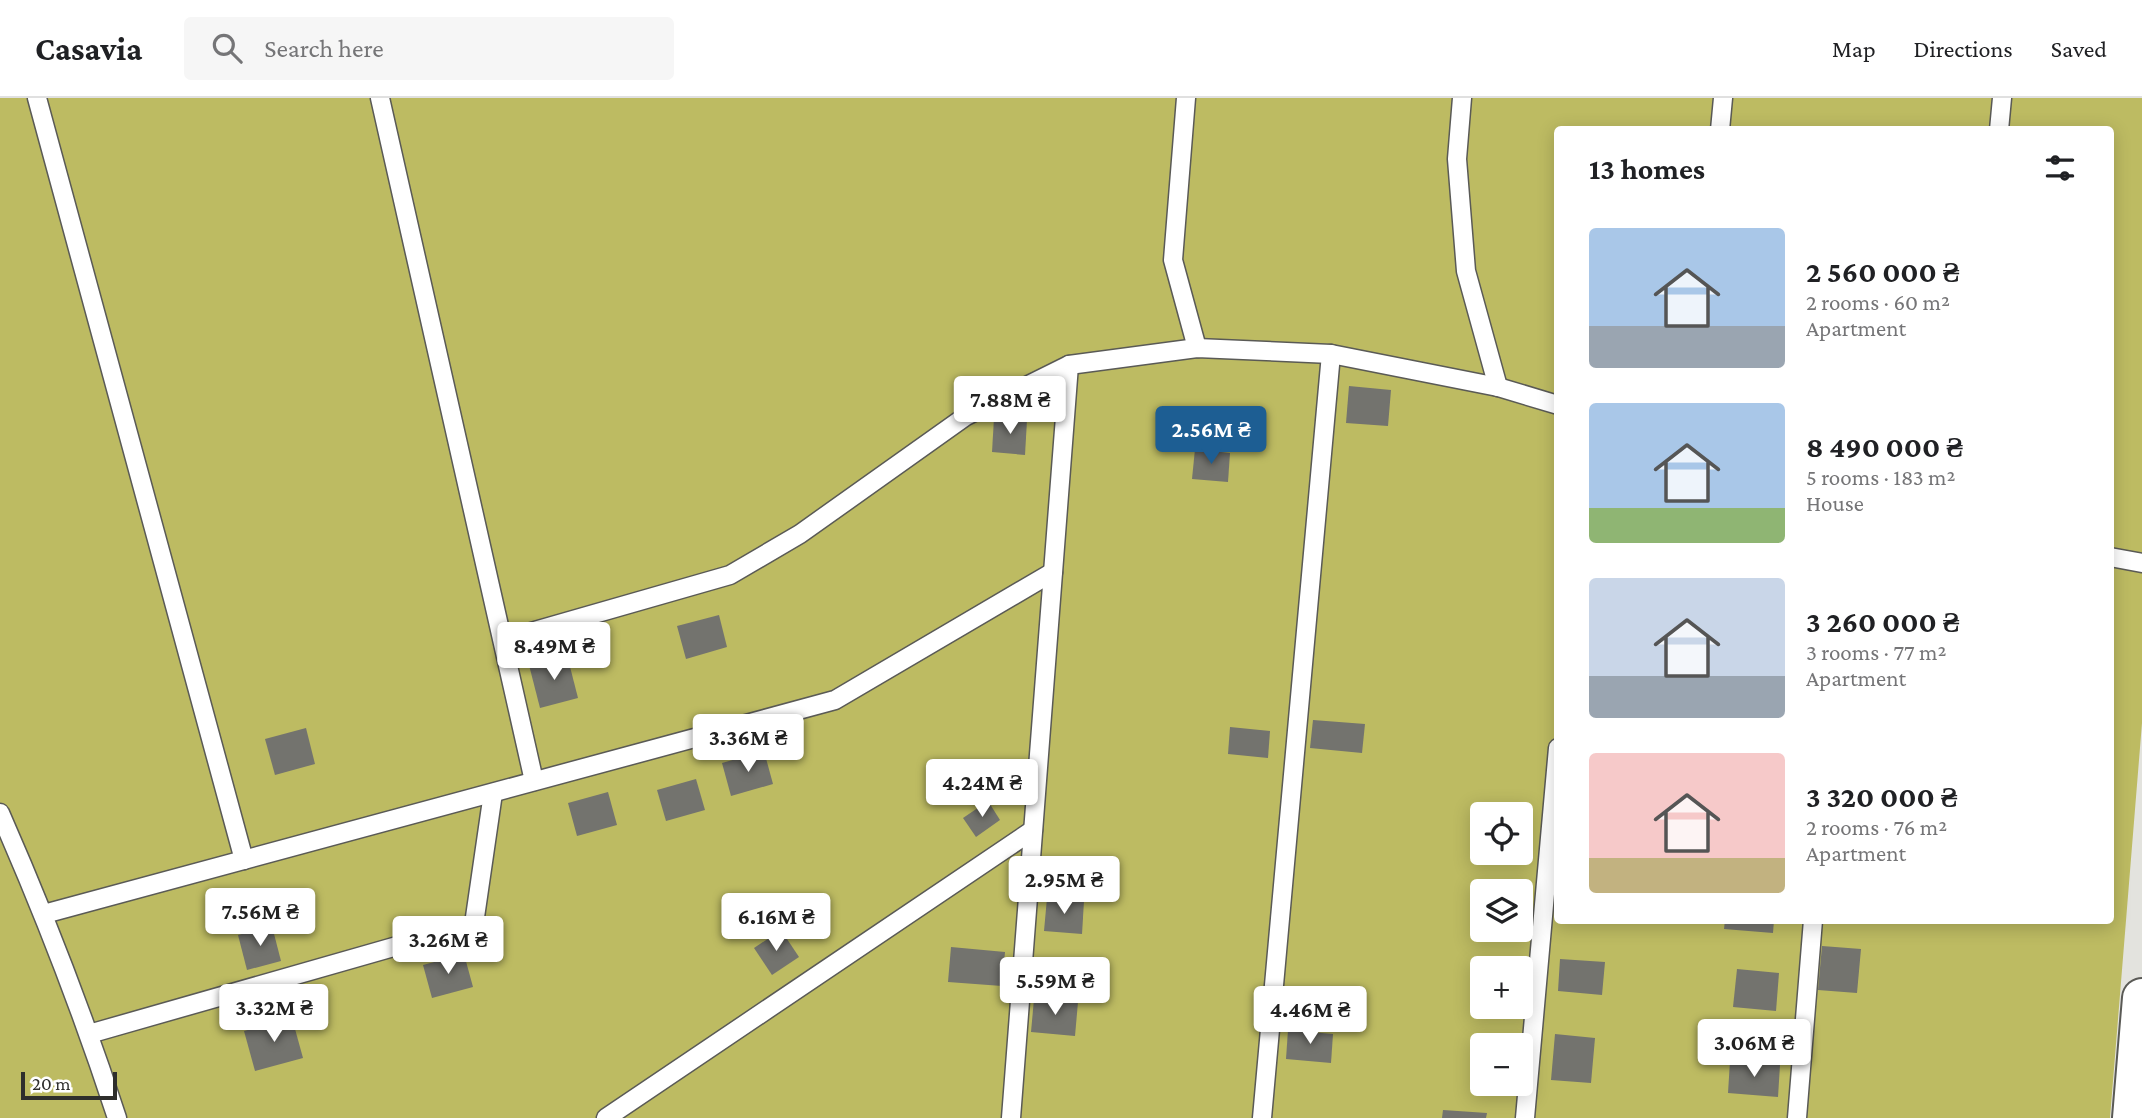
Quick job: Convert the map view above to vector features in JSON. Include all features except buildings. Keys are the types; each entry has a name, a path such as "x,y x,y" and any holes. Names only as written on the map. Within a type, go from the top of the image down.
{"street":[{"path":"2132,1118 2142,998"}],"lane":[{"path":"37,98 244,860"},
{"path":"380,98 534,781"},
{"path":"1186,98 1173,260 1197,348"},
{"path":"1462,98 1457,159 1466,271 1498,387"},
{"path":"1720,126 1723,98"},
{"path":"2000,126 2002,98"},
{"path":"503,640 730,575 800,534 966,416 1069,365 1197,348 1331,354 1498,387 1554,404"},
{"path":"1262,1118 1331,354"},
{"path":"1011,1118 1069,365"},
{"path":"2114,558 2142,563"},
{"path":"44,914 835,700 1053,572"},
{"path":"89,1034 474,924 492,793"},
{"path":"1525,1118 1554,793"},
{"path":"0,813 44,914 117,1118"},
{"path":"606,1118 1033,830"},
{"path":"1797,1118 1813,924"}],"shaded area":[{"path":"0,98 2142,98 2142,723 2110,1118 0,1118"}]}
